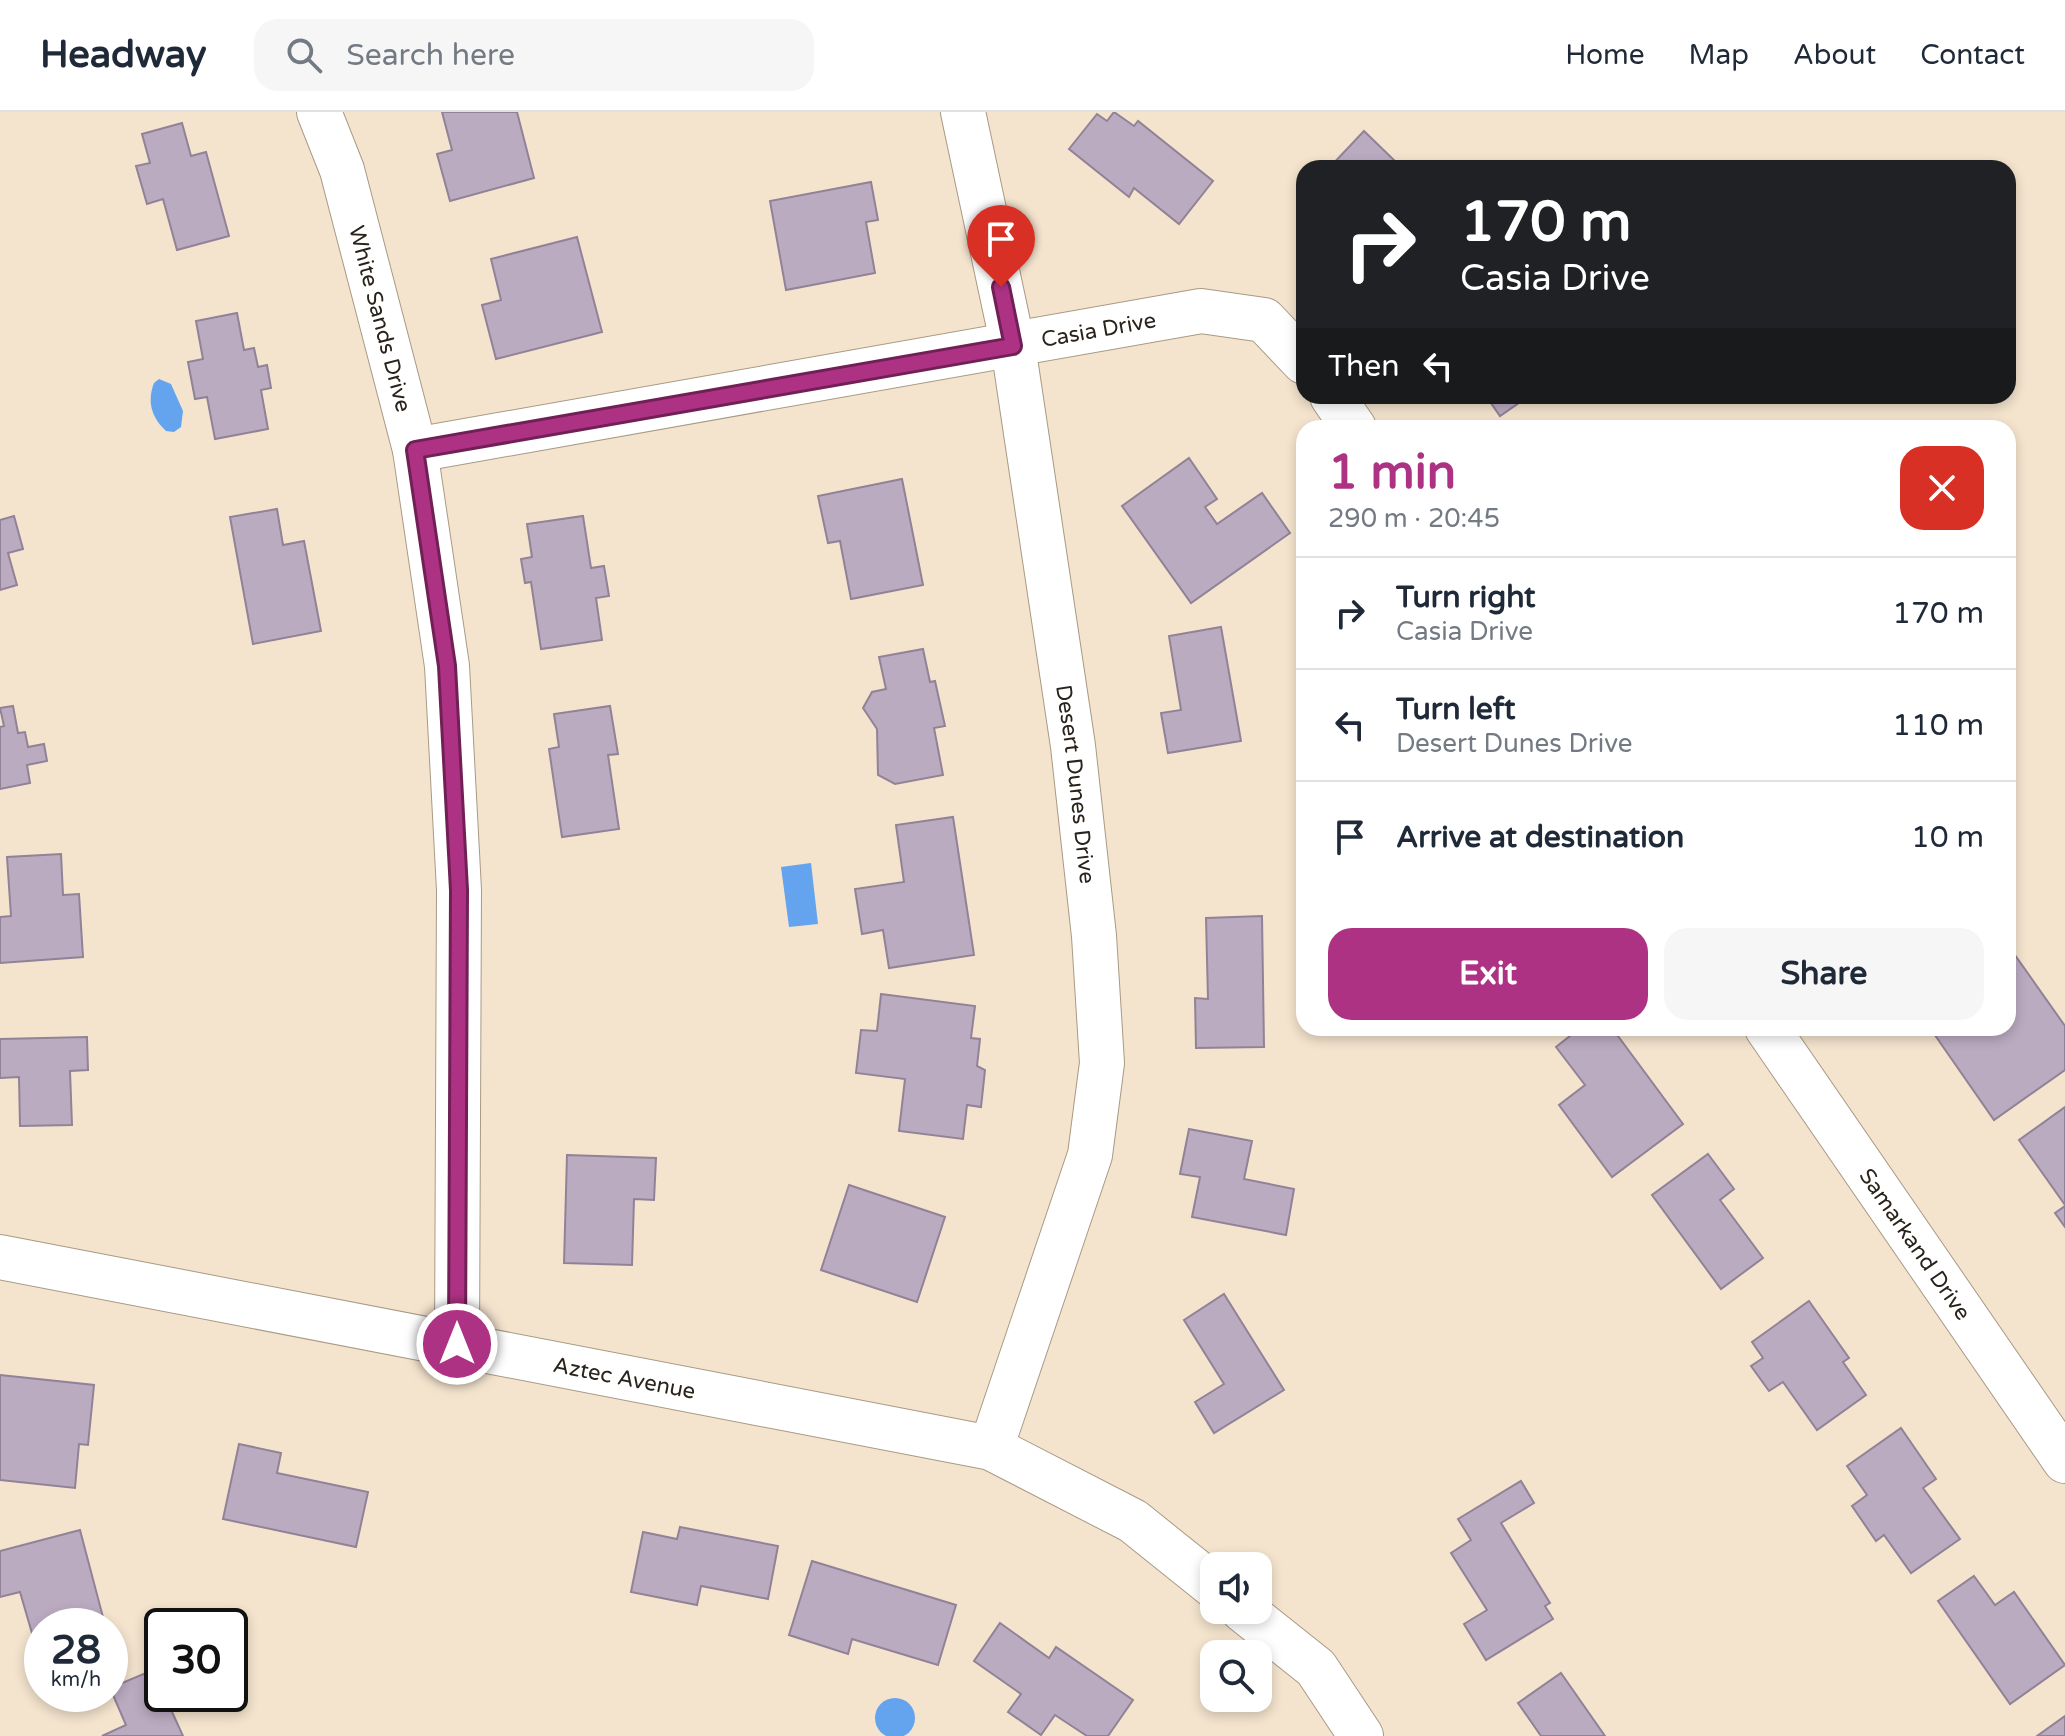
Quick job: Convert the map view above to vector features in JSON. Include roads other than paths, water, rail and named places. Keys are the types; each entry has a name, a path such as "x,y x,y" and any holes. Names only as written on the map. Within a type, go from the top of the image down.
{"street":[{"name":"White Sands Drive","path":"319,112 342,170 415,450 447,666 459,890 457,1344"},
{"name":"Desert Dunes Drive","path":"963,112 1013,346 1073,746 1094,936 1102,1063 1090,1155 991,1448"},
{"name":"Casia Drive","path":"415,450 1201,311 1264,320 1296,354"},
{"name":"Samarkand Drive","path":"1773,1036 2065,1461"},
{"name":"Aztec Avenue","path":"0,1257 991,1448 1133,1521 1200,1575"},
{"path":"1261,1624 1316,1668 1361,1736"}],"water":[{"path":"159,379 171,384 183,411 181,427 174,432 166,431 161,426 152,408 152,390"},
{"path":"811,863 818,924 789,927 781,867"},
{"path":"887,1700 903,1700 913,1710 913,1726 903,1736 887,1736 877,1726 877,1710"}]}
